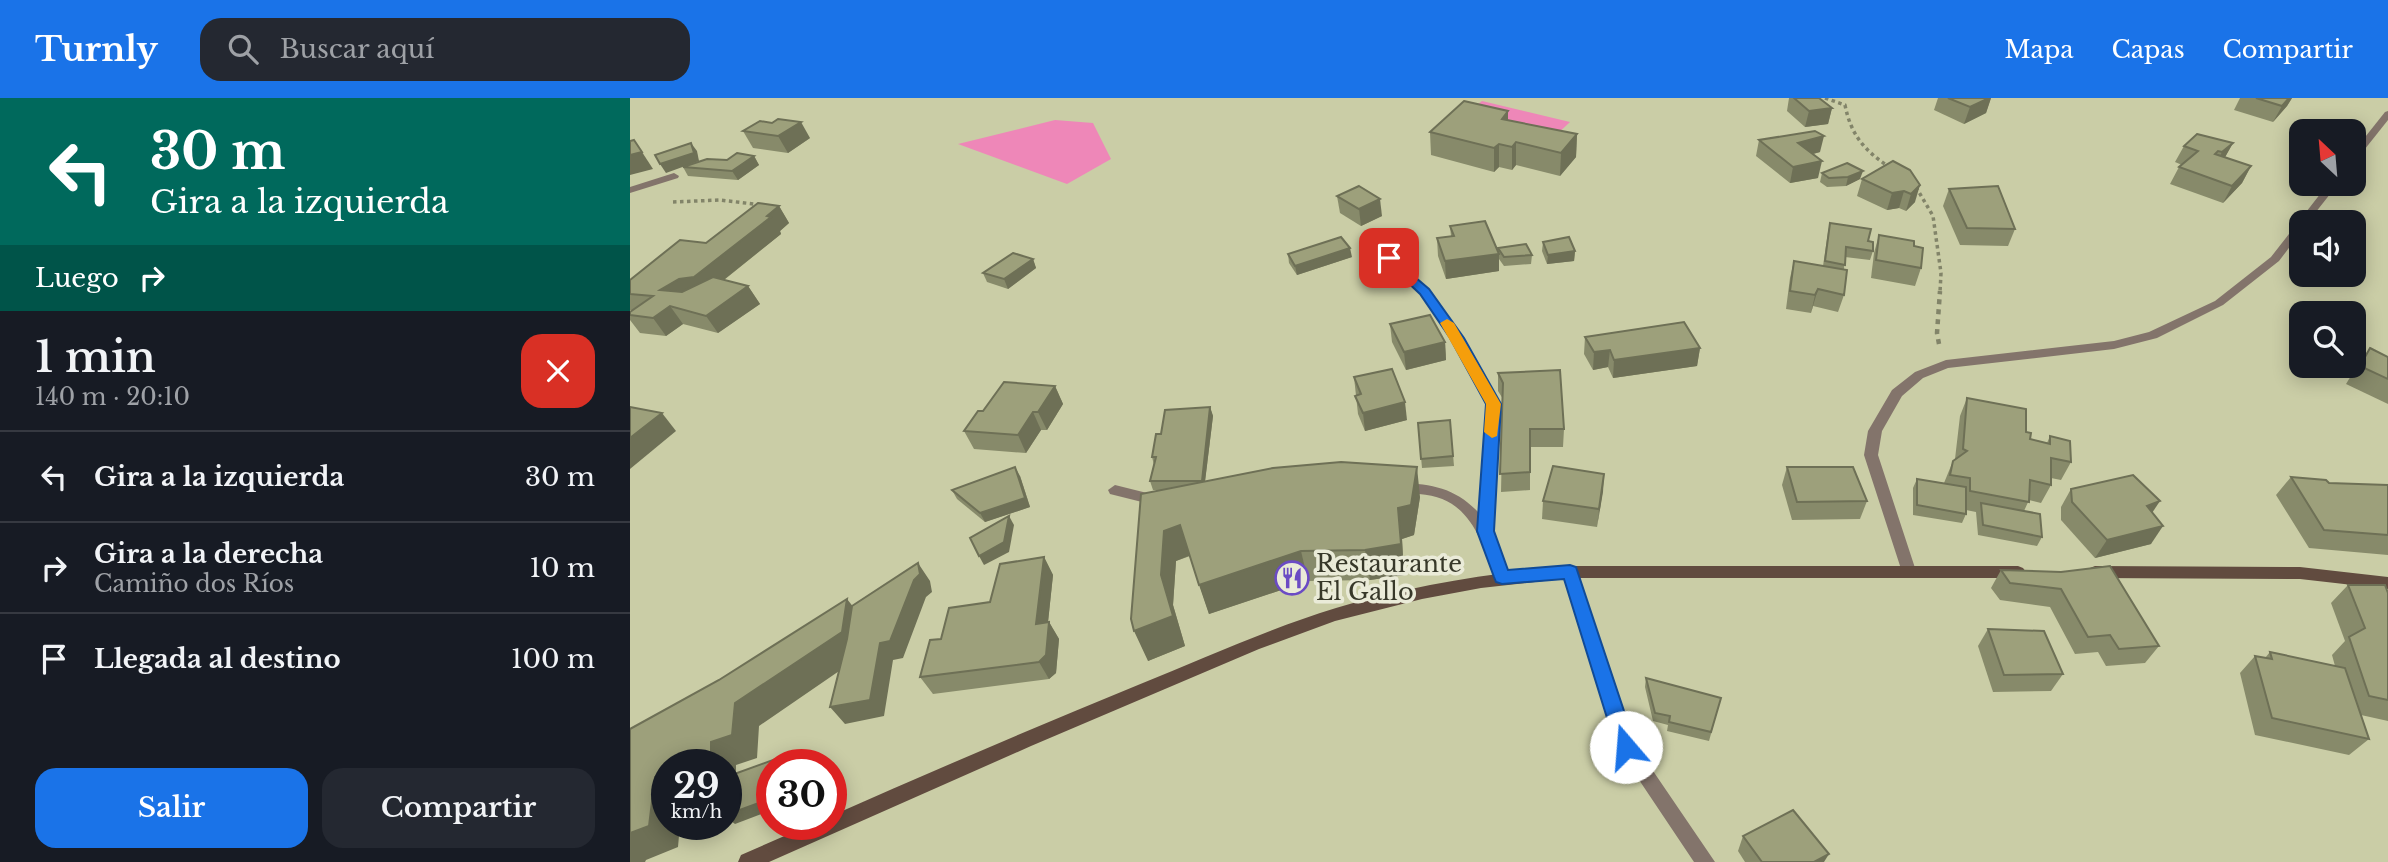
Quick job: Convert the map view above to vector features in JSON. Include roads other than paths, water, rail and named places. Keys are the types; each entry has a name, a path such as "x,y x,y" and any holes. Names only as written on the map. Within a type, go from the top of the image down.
{"main road":[{"path":"748,862 948,771 1269,639 1334,615 1395,598 1502,577 1570,572 2034,572"},
{"path":"2076,572 2300,573 2388,583"}],"street":[{"path":"2366,142 2388,114"},
{"path":"630,190 674,176"},
{"path":"2312,210 2323,196"},
{"path":"1391,234 1371,242 1425,292 1457,338 1493,404 1486,531"},
{"path":"1908,571 1871,455 1875,431 1897,393 1919,375 1947,364 2114,345 2153,335 2219,303 2274,259 2289,240"},
{"path":"1388,487 1430,488 1458,498 1486,531 1502,577"},
{"path":"1115,490 1169,503"},
{"path":"1570,572 1626,747 1705,862"}],"place":[{"name":"Restaurante El Gallo","path":"1292,578"}]}
